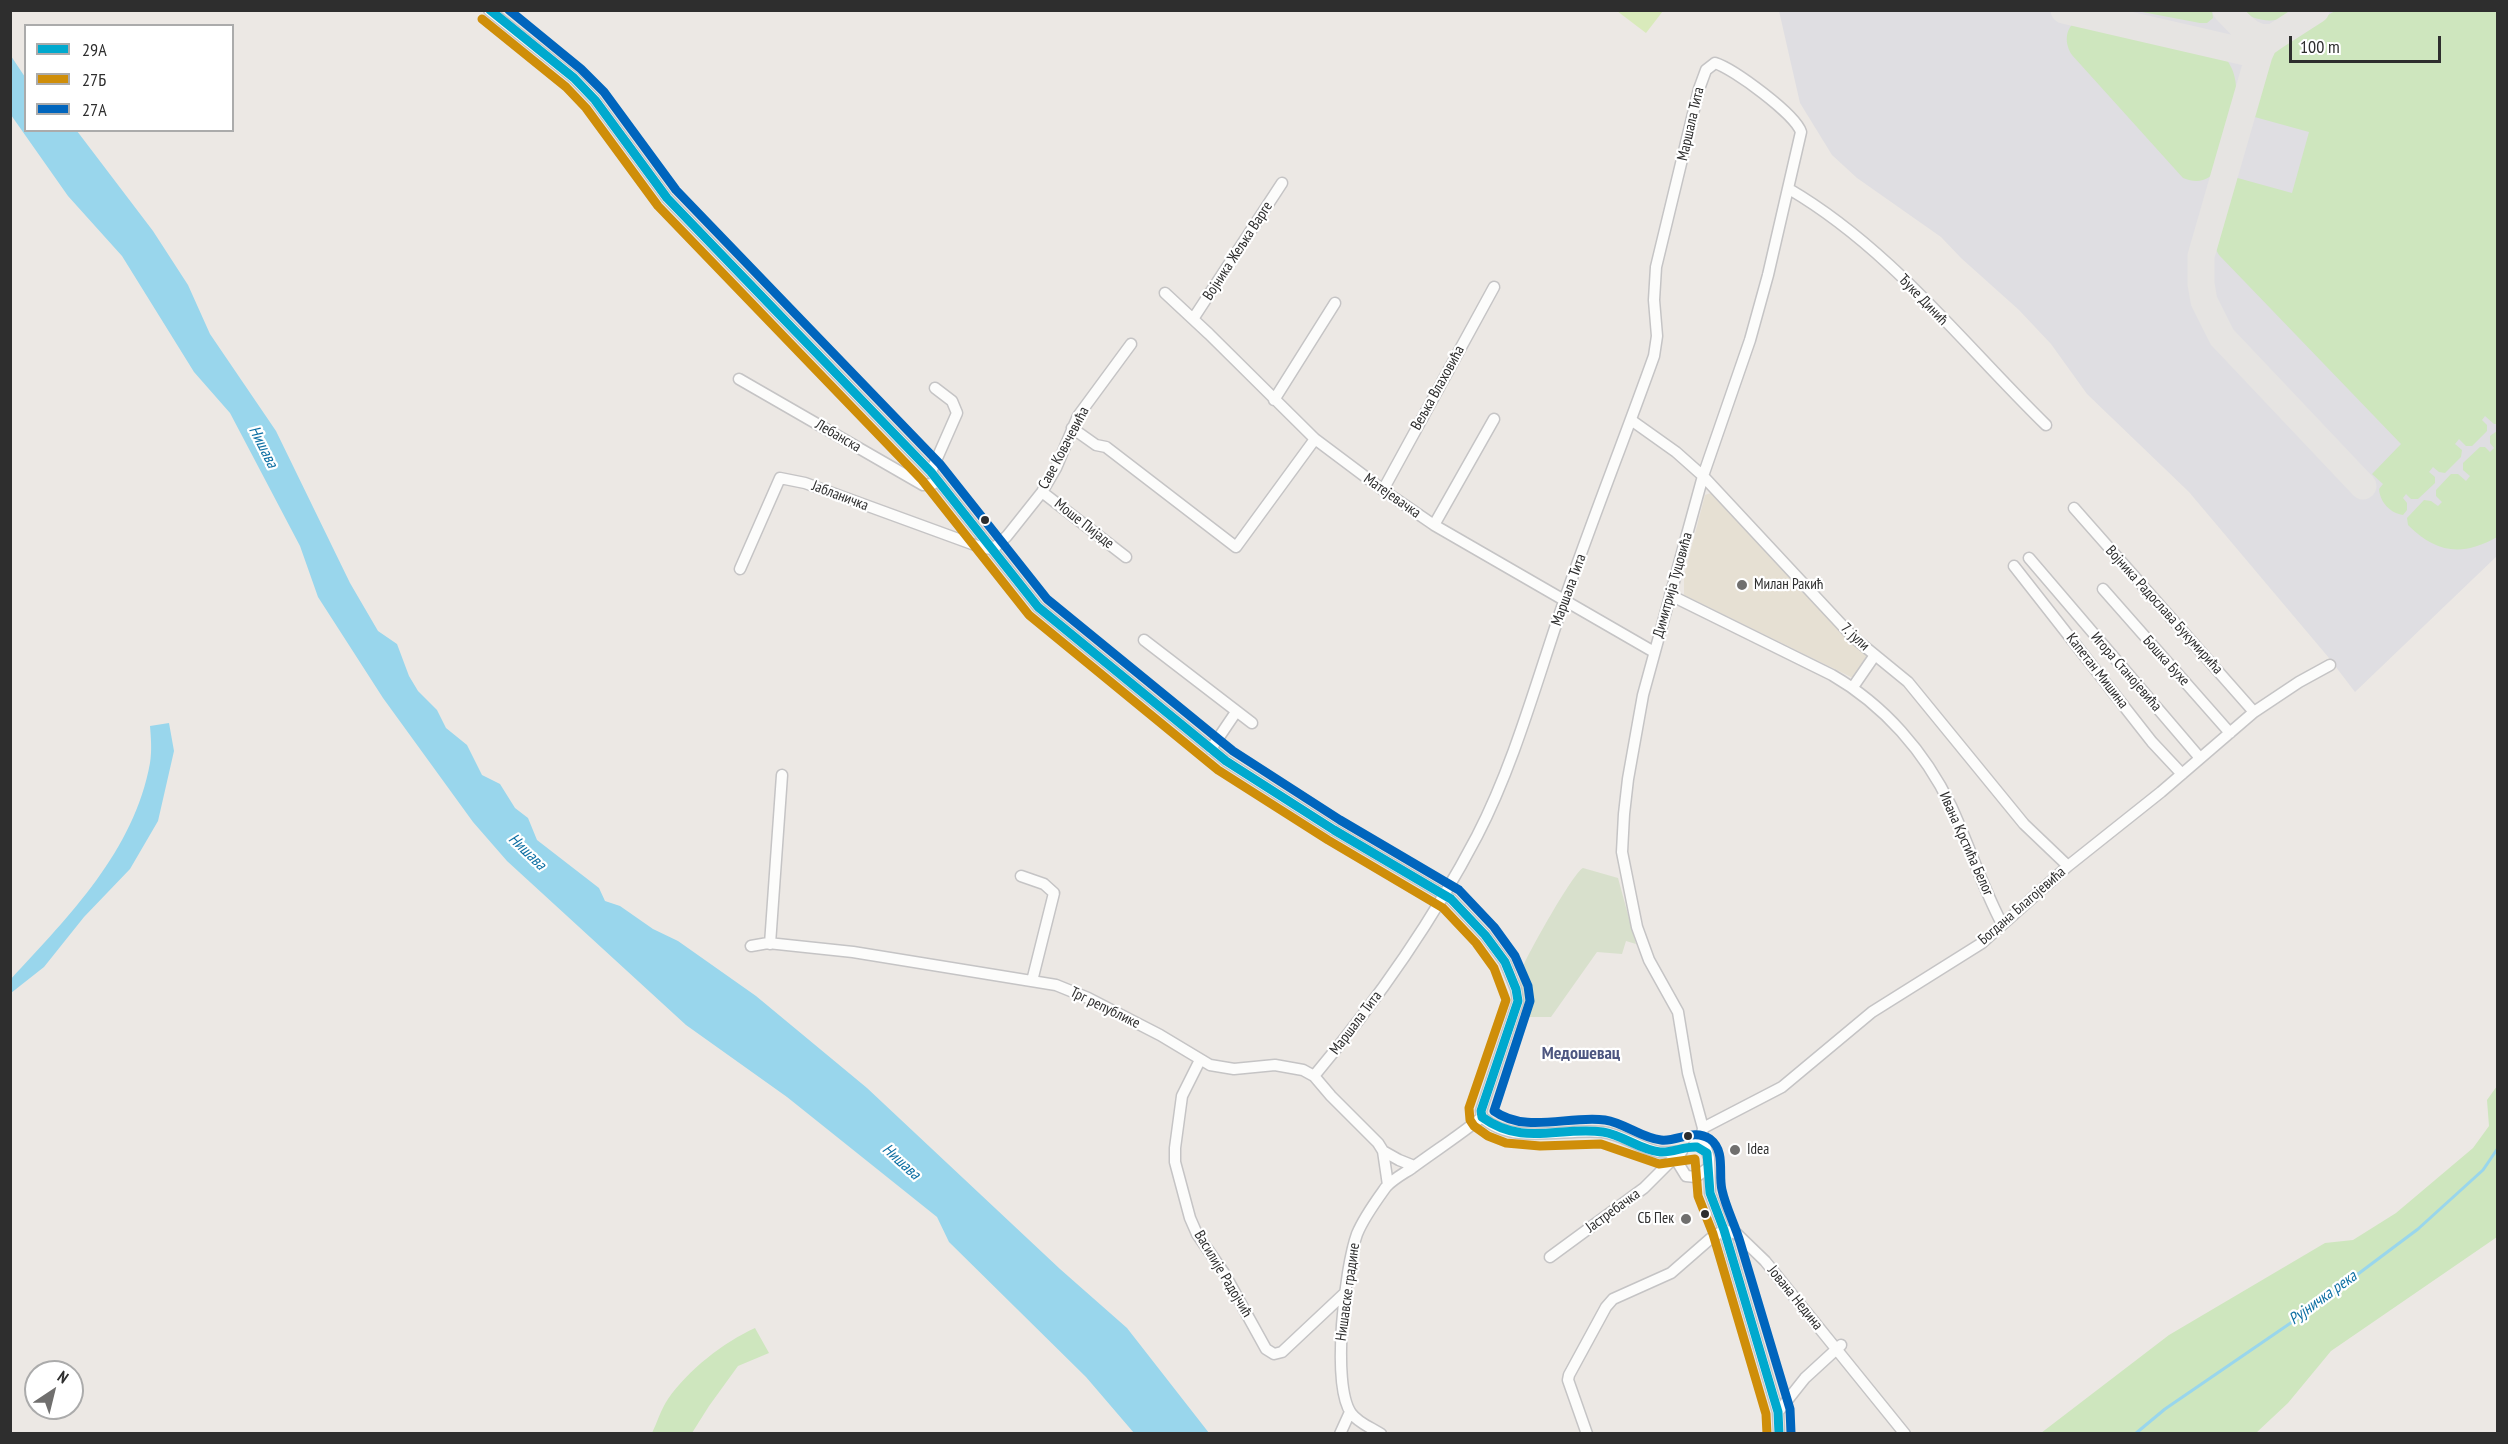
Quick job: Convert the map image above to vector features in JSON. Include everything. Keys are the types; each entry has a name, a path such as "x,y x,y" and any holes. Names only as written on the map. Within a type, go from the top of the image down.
{"street":[{"path":"489,10 582,85 596,100 667,198 934,476 1038,607 1211,749 1325,824 1444,894 1460,908 1505,962 1517,996 1517,1006 1481,1111 1482,1117 1494,1127 1505,1130 1551,1134 1603,1132 1660,1152 1675,1162 1682,1172 1710,1194"},
{"name":"Димитрија Туцовића","path":"1705,1150 1688,1073 1678,1012 1643,945 1637,927 1622,852 1628,778 1641,704 1654,652 1703,476 1750,340 1789,189 1801,132 1794,118 1733,71 1715,63"},
{"name":"Маршала Тита","path":"1314,1076 1366,1013 1431,917 1478,835 1498,791 1564,601 1654,356 1657,336 1654,287 1656,267 1702,79 1706,70 1715,63"},
{"name":"Војника Жељка Варге","path":"1193,319 1282,183"},
{"name":"Ђуке Динић","path":"1789,189 1833,218 1879,255 2046,425"},
{"name":"Вељка Влаховића","path":"1383,490 1494,287"},
{"name":"Матејевачка","path":"1165,293 1315,439 1383,490 1434,525 1654,652"},
{"path":"1274,400 1335,303"},
{"name":"Саве Ковачевића","path":"993,549 1007,536 1042,492 1056,468 1078,416 1131,344"},
{"name":"Лебанска","path":"739,379 923,485 929,485 934,476"},
{"path":"934,476 957,413 952,401 935,388"},
{"path":"1434,525 1494,419"},
{"name":"7. јули","path":"1631,420 1676,452 1703,476 1852,636 1908,681 2024,824 2068,866"},
{"path":"1072,428 1096,445 1106,447 1236,547 1315,439"},
{"name":"Јабланичка","path":"740,569 780,478 805,483 982,548 993,549"},
{"name":"Моше Пијаде","path":"1042,492 1126,557"},
{"name":"Војника Радослава Букумирића","path":"2074,508 2254,712"},
{"name":"Игора Станојевића","path":"2029,558 2200,758"},
{"name":"Капетан Мишина","path":"2014,566 2152,742 2182,774"},
{"name":"Бошка Бухе","path":"2103,589 2230,733"},
{"name":"Ивана Крстића Белог","path":"1670,595 1853,687 1882,710 1900,729 1941,786 2002,924"},
{"path":"1144,640 1252,723"},
{"path":"1853,687 1875,655"},
{"name":"Богдана Благојевића","path":"1702,1131 1782,1087 1872,1012 1982,943 2068,866 2182,774 2254,712 2299,682 2330,665"},
{"path":"1211,749 1236,712"},
{"path":"770,944 783,775"},
{"path":"1021,876 1044,884 1054,893 1032,981"},
{"name":"Трг републике","path":"751,946 770,944 853,952 1056,985 1088,998 1160,1035 1200,1060 1221,1068 1288,1066 1314,1076 1337,1102 1372,1135 1383,1151"},
{"name":"Василије Радојчић","path":"1200,1060 1182,1096 1174,1148 1175,1162 1190,1218 1197,1234 1224,1273 1266,1349 1274,1354 1282,1352 1347,1291"},
{"name":"Нишавске градине","path":"1350,1412 1340,1358 1351,1255 1359,1230 1388,1185 1482,1117"},
{"path":"1660,1152 1682,1151 1694,1145 1702,1131"},
{"path":"1694,1145 1705,1150 1710,1158 1708,1168 1710,1194 1724,1230 1778,1412 1779,1433"},
{"path":"1383,1151 1414,1166"},
{"path":"1383,1151 1388,1185"},
{"path":"1675,1162 1682,1151"},
{"name":"Јастребачка","path":"1550,1257 1644,1188 1675,1162"},
{"path":"1691,1177 1701,1176 1708,1168"},
{"path":"1587,1434 1568,1380 1606,1307 1613,1299 1671,1274 1710,1239 1724,1230"},
{"name":"Јована Недина","path":"1724,1230 1737,1234 1752,1246 1839,1346 1905,1434"},
{"path":"1778,1412 1804,1378 1839,1346"},
{"path":"1340,1434 1350,1412 1381,1434"}],"shaded area":[{"path":"1779,11 2497,11 2497,556 2355,692 2189,492 2087,394 2051,344 2019,310 1941,237 1857,178 1832,155 1800,103"},
{"name":"Милан Ракић","path":"1711,493 1868,657 1853,678 1684,595 1684,576 1705,495"}],"green space":[{"path":"1617,11 1663,11 1646,33"},
{"path":"2137,11 2212,11 2213,18 2207,23 2200,23"},
{"path":"2239,11 2300,11 2276,20 2262,20"},
{"path":"2335,11 2497,11 2497,424 2485,416 2482,420 2487,425 2487,431 2472,446 2466,446 2459,439 2455,444 2462,450 2461,457 2445,473 2433,467 2429,472 2435,477 2435,483 2418,499 2411,499 2406,494 2403,498 2407,503 2407,510 2403,515 2394,512 2384,502 2379,489 2383,484 2372,474 2401,444 2219,255 2215,248 2234,177 2292,193 2309,132 2251,116 2264,70 2276,51 2294,35"},
{"path":"2084,19 2213,47 2226,59 2233,72 2236,87 2235,103 2215,172 2199,181 2183,178 2072,55 2067,44 2069,28"},
{"path":"2497,431 2497,537 2472,548 2461,549 2450,549 2429,542 2408,525 2407,518 2424,500 2431,501 2438,506 2442,502 2436,496 2436,490 2451,474 2458,474 2466,481 2470,476 2463,470 2463,463 2480,447 2485,447 2490,452 2494,448 2490,443 2490,436"},
{"path":"1583,868 1618,878 1636,944 1626,941 1622,954 1597,952 1551,1017 1521,1017 1519,987 1521,971 1561,898"},
{"path":"2497,1086 2497,1237 2331,1351 2288,1403 2256,1433 2041,1433 2169,1335 2325,1243 2353,1240 2396,1213 2473,1148 2489,1126 2487,1100"},
{"path":"755,1328 769,1353 738,1366 692,1433 652,1433 676,1388 696,1367 719,1349"}],"water":[{"name":"Нишава","path":"11,56 24,76 24,132 78,132 153,231 188,285 210,334 276,431 350,583 378,631 397,644 409,676 418,691 437,710 446,728 467,745 482,775 500,784 515,808 528,818 537,840 599,888 605,901 620,906 653,929 678,941 756,996 867,1088 1060,1269 1127,1328 1209,1433 1134,1433 1086,1377 949,1242 937,1217 787,1097 686,1025 507,861 473,822 383,698 318,597 300,546 230,413 194,372 122,256 68,196 11,115"},
{"path":"169,723 174,751 158,821 130,869 84,917 44,967 11,993 11,979 76,906 114,853 130,825 142,795 151,758 150,726"}],"waterway":[{"name":"Рујничка река","path":"2135,1434 2165,1409 2314,1307 2418,1229 2483,1170 2498,1148"}],"taxiway":[{"path":"2064,10 2259,55 2264,44 2274,37"},
{"path":"2226,10 2247,31 2266,38 2274,37 2316,10"},
{"path":"2248,33 2259,55 2201,256 2201,284 2204,301 2222,337 2363,486"}],"transit line":[{"name":"29А","path":"490,10 574,78 595,100 667,198 931,472 1038,607 1226,761 1334,830 1451,899 1485,935 1505,962 1516,989 1518,1001 1481,1111 1482,1117 1497,1126 1512,1131 1541,1134 1603,1132 1653,1151 1665,1152 1697,1147 1707,1153 1710,1193 1724,1230 1778,1412 1779,1434"},
{"name":"27А","path":"509,10 581,69 604,92 676,190 940,464 1047,599 1233,751 1340,820 1459,890 1494,927 1515,956 1528,986 1530,1001 1494,1111 1506,1118 1534,1123 1605,1120 1654,1139 1667,1140 1698,1135 1710,1139 1715,1144 1720,1156 1724,1197 1740,1242 1790,1409 1791,1433"},
{"name":"27Б","path":"482,19 566,87 586,108 658,206 922,480 1029,615 1218,770 1328,840 1443,908 1476,943 1494,968 1506,1000 1469,1108 1470,1120 1474,1126 1488,1136 1506,1143 1540,1146 1601,1144 1659,1164 1695,1159 1698,1196 1713,1234 1766,1414 1767,1434"}],"place":[{"name":"Милан Ракић","path":"1742,585"},
{"name":"Idea","path":"1735,1150"},
{"name":"СБ Пек","path":"1686,1219"}],"district":[{"name":"Медошевац","path":"1581,1054"}]}
